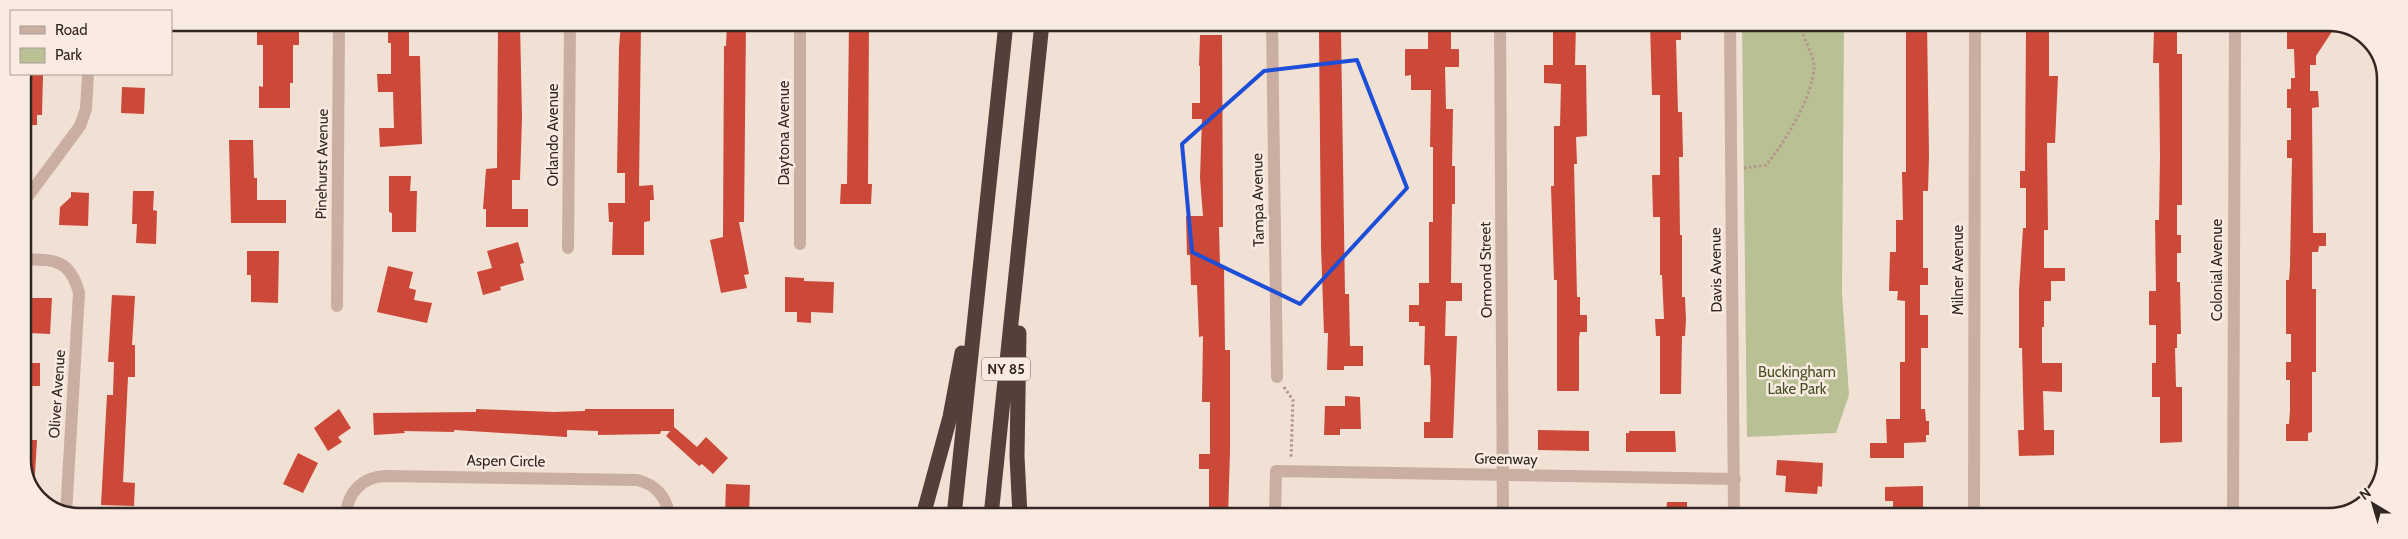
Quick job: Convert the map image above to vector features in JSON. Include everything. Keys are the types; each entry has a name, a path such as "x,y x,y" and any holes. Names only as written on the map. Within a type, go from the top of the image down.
{"highway":[{"name":"NY 85","path":"955,508 1005,31"},
{"name":"NY 85","path":"991,508 1041,31"},
{"path":"1020,508 1017,424 1021,222"},
{"path":"925,508 950,418 981,256"}],"street":[{"name":"Pinehurst Avenue","path":"337,306 339,31"},
{"name":"Orlando Avenue","path":"568,248 570,31"},
{"name":"Daytona Avenue","path":"800,31 800,244"},
{"name":"Tampa Avenue","path":"1272,31 1277,377"},
{"name":"Ormond Street","path":"1500,31 1503,508"},
{"name":"Davis Avenue","path":"1730,31 1734,508"},
{"name":"Milner Avenue","path":"1974,508 1975,31"},
{"name":"Colonial Avenue","path":"2233,508 2234,31"},
{"path":"31,192 77,132 84,114 88,94 88,75"},
{"name":"Oliver Avenue","path":"31,259 55,260 65,266 72,276 79,293 67,506"},
{"name":"Greenway","path":"1275,508 1276,471 1735,479"},
{"name":"Aspen Circle","path":"348,508 350,498 358,486 370,478 385,476 637,480 651,485 658,491 667,508"}],"path":[{"path":"1731,170 1766,165 1780,148 1805,102 1814,66 1801,31"},
{"path":"1277,377 1293,400 1290,471"}],"highlighted area":[{"path":"1357,60 1407,188 1300,304 1192,252 1182,144 1264,71"}],"green space":[{"name":"Buckingham Lake Park","path":"1742,31 1844,31 1842,293 1849,395 1836,433 1747,437"}],"building":[{"path":"257,31 299,31 299,45 293,45 293,83 290,83 290,108 259,108 259,86 263,87 263,45 257,45"},
{"path":"388,31 409,31 409,56 420,56 422,144 380,147 379,128 394,128 393,92 378,92 377,74 391,74 391,43 388,43"},
{"path":"498,31 520,31 522,118 520,180 512,180 512,209 528,209 528,227 486,227 486,209 483,209 486,169 497,168"},
{"path":"620,31 641,31 639,186 653,185 654,200 650,200 650,221 644,222 644,255 612,255 613,222 609,222 608,203 625,203 625,173 617,173"},
{"path":"727,31 746,31 744,222 739,222 749,274 744,275 747,288 721,293 710,240 723,237 724,46 726,46"},
{"path":"849,31 869,31 868,184 872,184 871,204 840,204 841,184 847,184"},
{"path":"1428,31 1451,31 1451,49 1459,49 1459,67 1445,67 1446,109 1453,109 1452,166 1455,166 1455,204 1452,204 1451,283 1462,283 1462,301 1446,301 1445,336 1457,336 1453,438 1424,438 1424,422 1430,422 1431,380 1430,365 1424,365 1425,326 1419,326 1419,322 1409,322 1409,305 1419,305 1419,283 1429,283 1429,222 1433,222 1433,147 1430,147 1431,90 1411,90 1411,75 1405,76 1405,49 1428,49"},
{"path":"1553,31 1576,31 1575,65 1586,65 1587,136 1576,137 1577,164 1574,164 1577,297 1580,297 1580,315 1587,315 1587,332 1580,332 1579,338 1579,391 1557,391 1557,280 1554,280 1551,186 1554,186 1554,126 1560,126 1561,84 1544,83 1544,65 1553,65"},
{"path":"1650,31 1681,31 1681,40 1676,40 1678,112 1682,112 1683,157 1679,157 1680,235 1682,235 1682,297 1685,297 1686,320 1685,336 1682,336 1681,394 1660,394 1660,336 1656,336 1655,319 1664,319 1662,275 1660,275 1660,217 1653,217 1652,175 1660,175 1660,95 1652,95"},
{"path":"1906,31 1927,31 1929,155 1928,191 1923,191 1923,268 1928,268 1928,285 1920,285 1920,315 1928,315 1928,348 1921,348 1921,409 1925,409 1926,421 1929,421 1929,435 1926,435 1926,442 1904,443 1904,458 1870,458 1870,443 1887,443 1886,419 1900,419 1900,362 1905,362 1905,301 1897,300 1898,291 1889,291 1890,252 1896,252 1896,220 1903,220 1902,172 1906,172"},
{"path":"2026,31 2049,31 2049,76 2058,76 2055,143 2047,143 2048,230 2044,230 2044,268 2065,268 2065,281 2051,281 2051,301 2044,301 2044,327 2042,327 2042,363 2062,363 2062,392 2043,391 2044,430 2054,430 2054,455 2019,456 2018,430 2024,430 2022,348 2019,348 2019,291 2023,228 2026,228 2026,188 2020,188 2020,171 2025,171"},
{"path":"2154,31 2177,31 2177,54 2182,54 2182,205 2177,205 2177,235 2181,235 2181,253 2177,253 2177,282 2180,282 2181,334 2177,334 2177,348 2175,348 2176,387 2182,387 2182,442 2160,443 2160,397 2152,397 2152,363 2156,363 2156,325 2149,325 2149,291 2156,291 2155,220 2159,220 2160,157 2159,63 2153,63"},
{"path":"2332,31 2316,56 2316,65 2310,65 2310,91 2318,91 2319,107 2312,108 2313,233 2326,233 2326,246 2319,246 2318,252 2312,252 2312,289 2316,289 2316,372 2312,372 2312,432 2308,433 2308,441 2286,441 2286,424 2289,424 2290,410 2290,380 2286,380 2286,362 2291,362 2291,334 2286,334 2286,280 2289,280 2290,266 2292,158 2287,158 2287,140 2291,140 2291,108 2287,108 2287,89 2291,89 2291,78 2295,78 2294,49 2287,49 2287,32"},
{"path":"1319,32 1341,32 1345,294 1349,294 1350,346 1363,346 1363,366 1344,366 1344,370 1327,370 1328,333 1324,333 1321,246"},
{"path":"1200,35 1222,35 1223,227 1219,227 1220,267 1224,267 1225,350 1230,350 1228,508 1209,508 1209,469 1199,469 1199,454 1210,454 1210,402 1202,402 1203,336 1199,337 1197,285 1191,285 1190,255 1187,255 1186,216 1203,216 1200,178 1202,119 1192,119 1192,103 1200,103"},
{"path":"31,75 43,75 42,115 37,115 37,125 31,125"},
{"path":"122,87 145,88 144,114 121,113"},
{"path":"229,140 253,140 254,178 257,178 257,200 286,200 286,223 231,223"},
{"path":"389,176 411,176 410,191 417,191 416,232 392,232 392,213 389,212"},
{"path":"133,191 154,191 153,210 157,211 156,244 136,243 137,224 132,224"},
{"path":"71,192 89,193 88,226 59,225 60,207 71,197"},
{"path":"518,242 524,263 520,264 524,280 500,287 501,290 483,295 477,272 492,268 487,251"},
{"path":"247,251 279,251 278,303 251,302 251,275 247,275"},
{"path":"388,266 413,272 409,288 416,290 414,300 432,303 427,323 377,312"},
{"path":"785,277 804,278 804,281 834,282 833,313 811,312 811,323 797,322 797,312 785,312"},
{"path":"112,295 135,296 132,345 135,345 135,377 128,377 123,482 135,483 134,506 101,505 107,395 113,395 114,362 108,362"},
{"path":"31,298 52,298 50,334 31,333"},
{"path":"31,363 40,363 40,386 31,386"},
{"path":"1345,396 1360,397 1361,429 1340,429 1340,435 1324,435 1325,406 1345,406"},
{"path":"339,409 351,428 338,437 342,442 328,451 314,428"},
{"path":"476,409 554,412 585,411 585,409 674,409 674,427 697,447 706,437 728,458 713,474 702,464 699,466 666,436 670,431 661,431 660,434 598,435 598,431 567,430 567,437 454,430 454,432 404,431 405,433 374,435 373,413 476,412"},
{"path":"1538,430 1589,431 1589,451 1538,450"},
{"path":"1629,431 1675,431 1676,452 1626,452 1626,433 1629,433"},
{"path":"31,440 37,440 35,477 31,463"},
{"path":"298,453 318,463 303,493 283,484"},
{"path":"1777,460 1823,463 1822,487 1818,486 1817,494 1785,492 1786,476 1776,475"},
{"path":"726,484 750,485 749,508 725,508"},
{"path":"1923,486 1923,508 1893,508 1893,501 1885,501 1885,487"},
{"path":"1667,502 1687,502 1687,508 1667,508"}]}
